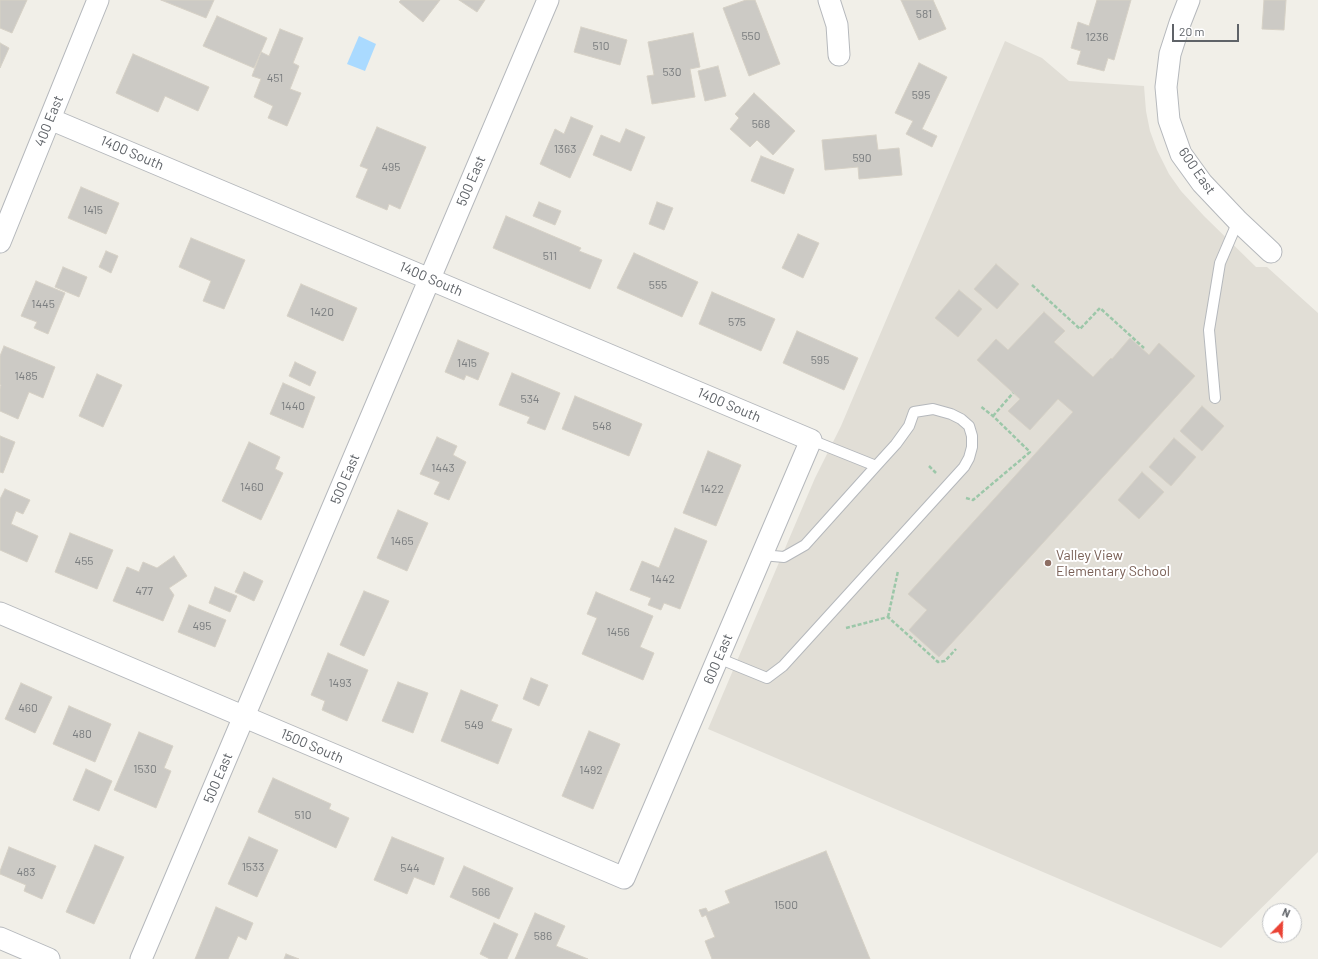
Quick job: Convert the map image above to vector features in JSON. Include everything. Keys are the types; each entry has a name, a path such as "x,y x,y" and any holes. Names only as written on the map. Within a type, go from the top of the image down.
{"street":[{"name":"400 East","path":"0,242 98,0"},
{"name":"500 East","path":"141,959 548,0"},
{"path":"829,0 837,25 839,55"},
{"name":"600 East","path":"1189,0 1170,54 1166,87 1169,120 1181,154 1202,183 1238,221 1271,252"},
{"name":"1400 South","path":"50,119 812,440"},
{"name":"600 East","path":"624,878 812,440"},
{"name":"1500 South","path":"0,613 624,878"},
{"path":"0,938 49,959"}],"lane":[{"path":"1215,398 1209,330 1220,263 1238,221"},
{"path":"718,658 767,678 783,666 964,466 969,458 972,447 972,436 969,426 961,418 934,409 914,412 908,426 896,444 805,545 784,557 762,555"},
{"path":"812,440 876,466"}],"path":[{"path":"1032,285 1080,329 1100,308 1144,348"},
{"path":"993,416 1013,393"},
{"path":"966,498 974,500 1030,452 993,416 980,406"},
{"path":"929,466 940,476"},
{"path":"888,617 898,571"},
{"path":"846,628 888,617"},
{"path":"888,617 938,662 945,661 956,649"}],"shaded area":[{"name":"Valley View Elementary School","path":"1005,41 1042,58 1069,81 1144,86 1146,111 1150,131 1157,150 1169,174 1181,191 1256,267 1267,267 1318,313 1318,852 1266,903 1262,903 1262,907 1221,948 708,729 815,478 841,426"}],"water":[{"path":"359,36 376,44 365,71 347,64"}],"building":[{"path":"0,0 27,0 12,33 0,28"},
{"path":"161,0 214,0 206,18"},
{"path":"401,0 440,0 423,22 399,2"},
{"path":"459,0 485,0 477,12"},
{"path":"746,0 755,0 780,64 749,76 723,8"},
{"path":"901,0 933,0 946,29 919,40"},
{"path":"1097,0 1131,0 1114,60 1108,58 1104,71 1077,64 1081,51 1071,48 1078,22 1089,26"},
{"path":"1264,0 1286,0 1284,30 1262,29"},
{"path":"217,16 267,38 254,68 203,46"},
{"path":"581,27 627,40 620,65 574,52"},
{"path":"280,29 303,38 293,63 299,66 290,89 301,93 287,126 268,118 273,106 254,97 261,79 252,76 261,52 269,56"},
{"path":"693,33 700,67 690,69 695,97 652,104 647,76 654,75 648,42"},
{"path":"0,43 9,48 0,68"},
{"path":"133,54 209,87 198,111 165,96 158,112 116,93"},
{"path":"919,63 947,77 922,129 937,136 932,147 906,134 913,121 895,113"},
{"path":"718,66 726,96 705,101 698,71"},
{"path":"754,93 795,131 773,155 757,140 750,147 730,129 739,118 735,114"},
{"path":"571,117 593,126 570,178 540,164 555,129 564,134"},
{"path":"377,127 426,147 400,209 389,204 387,210 356,197 368,169 360,166"},
{"path":"626,129 645,137 631,171 593,155 601,135 620,143"},
{"path":"876,135 878,150 899,148 902,175 859,179 858,167 825,170 822,140"},
{"path":"761,156 794,169 784,194 751,181"},
{"path":"81,187 119,203 106,234 68,218"},
{"path":"539,202 561,211 555,225 533,216"},
{"path":"657,202 673,208 664,230 649,224"},
{"path":"506,216 581,248 579,251 602,260 590,289 493,248"},
{"path":"798,234 819,243 803,278 782,268"},
{"path":"191,238 245,260 224,309 203,301 211,281 179,267"},
{"path":"106,251 118,256 111,273 99,267"},
{"path":"634,253 698,282 682,317 617,288"},
{"path":"996,264 1019,284 997,309 974,289"},
{"path":"63,267 87,277 79,297 55,287"},
{"path":"36,281 65,293 48,334 34,328 37,322 21,316"},
{"path":"301,284 357,308 343,341 287,316"},
{"path":"959,290 982,309 958,337 935,318"},
{"path":"712,292 775,319 761,351 699,324"},
{"path":"1044,312 1065,331 1054,342 1093,377 1111,358 1112,359 1130,338 1149,355 1159,343 1195,376 939,657 909,630 927,610 908,594 1073,412 1058,399 1030,430 1008,411 1020,399 977,360 996,339 1008,350"},
{"path":"797,331 858,358 844,390 783,363"},
{"path":"458,340 489,353 478,380 466,375 464,380 445,372"},
{"path":"4,346 55,367 43,398 29,392 18,419 0,411 0,356"},
{"path":"295,362 316,372 310,386 289,376"},
{"path":"512,373 560,393 545,430 527,423 530,417 499,405"},
{"path":"97,374 122,385 103,427 79,416"},
{"path":"283,383 315,397 303,428 270,414"},
{"path":"575,396 642,424 629,456 562,429"},
{"path":"1202,406 1224,426 1202,451 1180,431"},
{"path":"0,436 15,442 3,473 0,472"},
{"path":"437,437 457,446 453,455 466,462 449,500 434,494 440,482 420,474"},
{"path":"1174,438 1196,457 1171,486 1149,467"},
{"path":"249,442 280,457 275,469 283,473 261,520 222,501"},
{"path":"708,451 741,465 716,526 683,513"},
{"path":"1142,472 1164,492 1139,519 1118,500"},
{"path":"5,489 30,500 23,514 16,511 11,524 38,536 27,562 0,550 0,499"},
{"path":"398,510 428,523 407,571 377,558"},
{"path":"675,528 707,541 680,609 664,603 661,610 648,605 651,598 630,590 642,561 659,568"},
{"path":"70,533 113,550 97,589 55,572"},
{"path":"174,556 187,576 169,588 174,595 163,621 113,601 127,567 139,572 143,562 157,568"},
{"path":"244,572 263,581 254,601 235,592"},
{"path":"215,587 237,596 230,612 209,603"},
{"path":"364,591 389,601 364,656 340,645"},
{"path":"596,592 653,616 640,647 654,653 643,680 582,654 597,618 587,614"},
{"path":"189,605 226,620 215,647 178,632"},
{"path":"328,653 368,670 347,721 322,710 325,701 311,695"},
{"path":"531,678 548,685 539,706 523,699"},
{"path":"398,682 428,693 413,733 382,721"},
{"path":"21,683 52,697 35,733 5,719"},
{"path":"461,690 498,705 491,721 512,729 498,764 441,741"},
{"path":"69,706 111,724 95,762 53,744"},
{"path":"589,731 620,744 593,809 562,796"},
{"path":"139,732 173,746 164,768 171,771 156,808 114,790"},
{"path":"86,769 112,781 99,811 73,800"},
{"path":"273,778 331,804 329,809 349,818 336,848 258,812"},
{"path":"249,837 278,850 257,897 228,884"},
{"path":"392,837 444,858 434,885 414,877 407,894 374,880"},
{"path":"95,845 124,857 94,924 66,912"},
{"path":"9,847 56,866 42,899 24,891 26,885 0,874"},
{"path":"826,851 870,959 712,959 705,941 715,937 706,915 702,917 699,910 706,908 708,912 730,903 725,891"},
{"path":"464,866 513,888 499,919 450,897"},
{"path":"216,907 253,923 246,940 238,936 228,959 195,959"},
{"path":"535,913 565,926 556,946 588,959 515,959"},
{"path":"494,923 518,934 507,959 490,959 480,954"},
{"path":"286,954 299,959 284,959"}],"place":[{"name":"Valley View Elementary School","path":"1048,563"}]}
